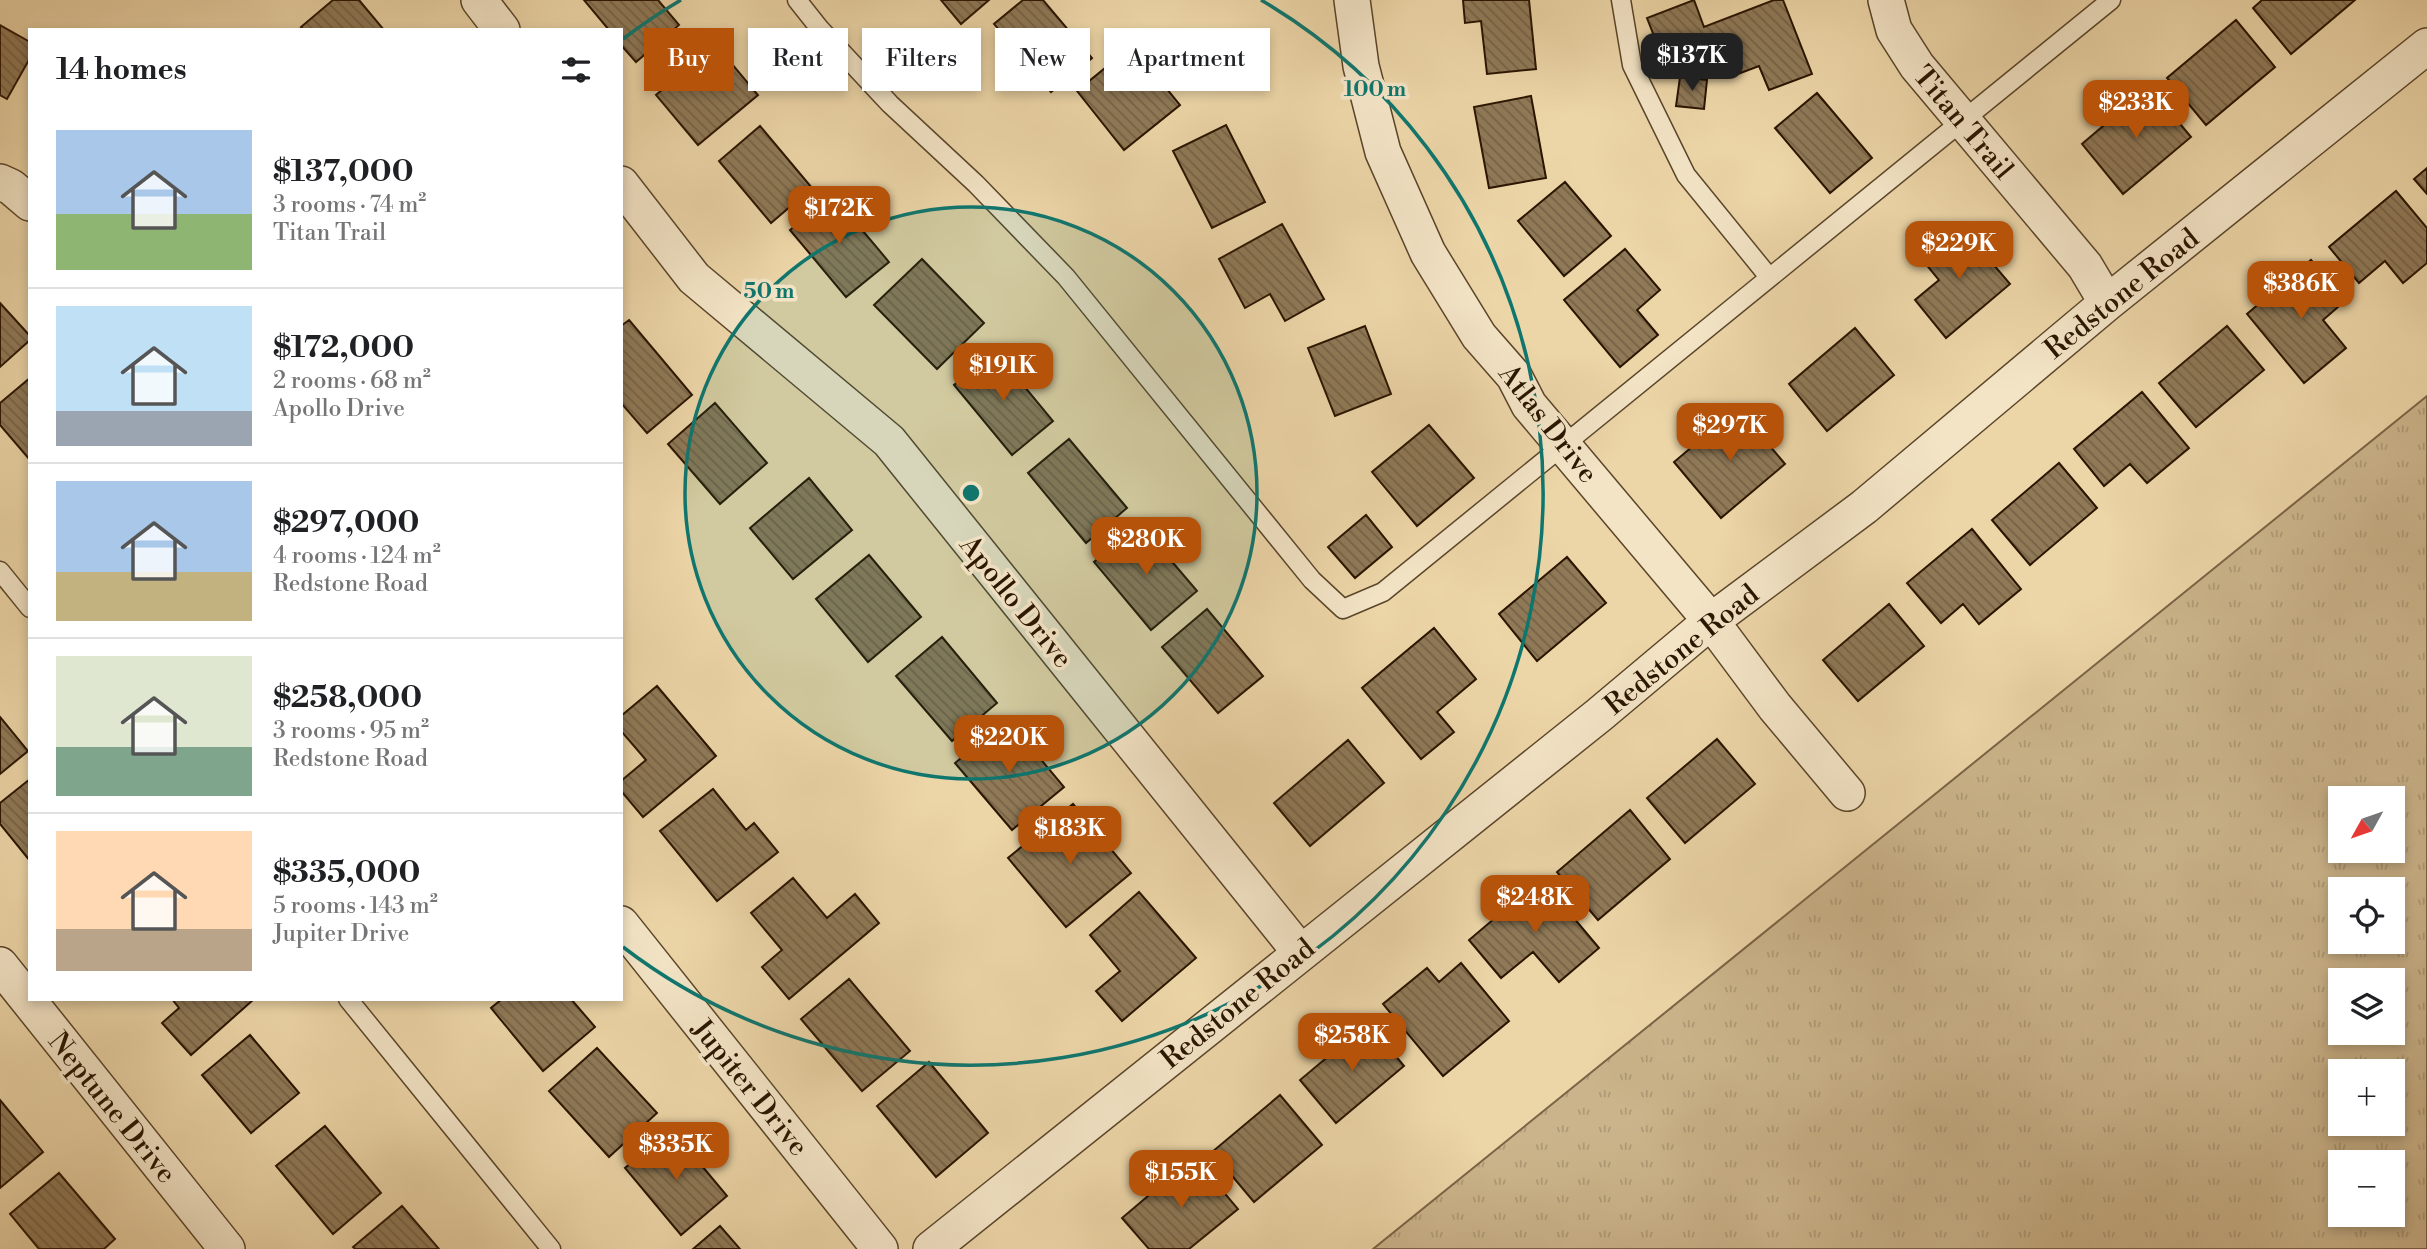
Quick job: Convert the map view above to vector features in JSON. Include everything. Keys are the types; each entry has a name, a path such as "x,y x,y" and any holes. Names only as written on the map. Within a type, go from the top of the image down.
{"street":[{"path":"479,0 500,28"},
{"name":"Atlas Drive","path":"1352,0 1361,66 1383,152 1428,254 1479,336 1514,376 1529,405 1711,621 1774,707 1847,793"},
{"name":"Titan Trail","path":"1886,0 1894,30 1917,66 2085,266 2107,303"},
{"name":"Redstone Road","path":"931,1249 1599,715 1711,621 1864,507 2107,303 2427,46"},
{"path":"0,182 11,187 28,202"},
{"name":"Apollo Drive","path":"623,187 694,278 889,441 1300,952"},
{"name":"Jupiter Drive","path":"623,927 880,1249"},
{"name":"Neptune Drive","path":"0,965 28,1000"},
{"name":"Neptune Drive","path":"29,1001 227,1249"}],"lane":[{"path":"797,0 820,29 890,104 976,184 1066,276 1312,580 1343,609 1383,592 2111,0"},
{"path":"1621,0 1632,65 1686,175 1769,277"},
{"path":"0,571 28,606"},
{"path":"350,1001 551,1249"}],"green space":[{"path":"2427,396 2427,1249 1373,1249"}],"building":[{"path":"333,0 359,0 382,28 302,28"},
{"path":"584,0 658,0 679,25 676,28 644,28 644,55 636,62 623,47 623,28 607,28"},
{"path":"941,0 989,0 961,24"},
{"path":"1023,0 1043,0 1067,28 997,28 994,24"},
{"path":"1463,0 1529,0 1536,69 1487,74 1481,21 1465,23"},
{"path":"1694,0 1704,27 1774,0 1783,0 1812,74 1769,90 1759,66 1730,77 1721,54 1669,74 1647,18"},
{"path":"2262,0 2355,0 2291,54 2253,8"},
{"path":"2236,20 2275,67 2206,125 2167,78"},
{"path":"0,25 28,41 28,62 7,99 0,95"},
{"path":"734,66 748,83 748,91 755,91 758,95 698,145 656,95 661,91 734,91"},
{"path":"1104,69 1104,91 1169,91 1180,105 1124,150 1077,91 1090,91 1090,80"},
{"path":"1680,77 1707,80 1704,109 1676,106"},
{"path":"2149,87 2191,137 2123,194 2082,144"},
{"path":"1817,93 1872,158 1830,193 1775,128"},
{"path":"1531,96 1546,178 1489,188 1474,107"},
{"path":"1226,125 1265,202 1212,228 1173,151"},
{"path":"760,126 812,188 771,223 719,161"},
{"path":"2427,168 2427,194 2414,179"},
{"path":"1565,182 1611,236 1564,276 1518,221"},
{"path":"2396,191 2427,228 2427,263 2403,283 2385,261 2359,283 2329,247"},
{"path":"832,194 889,262 846,297 790,230"},
{"path":"1282,224 1324,299 1285,321 1270,294 1245,308 1219,259"},
{"path":"1959,224 2010,284 1946,338 1915,300 1939,280 1920,257"},
{"path":"1625,249 1660,290 1637,310 1658,335 1620,367 1564,300"},
{"path":"922,259 984,323 937,369 874,305"},
{"path":"2311,260 2345,301 2323,320 2346,348 2304,383 2247,314"},
{"path":"0,303 28,334 28,342 0,367"},
{"path":"629,320 692,395 647,433 623,405 623,324"},
{"path":"1365,326 1391,394 1335,416 1308,348"},
{"path":"2227,326 2264,370 2196,427 2159,383"},
{"path":"1855,328 1894,375 1827,431 1789,384"},
{"path":"995,351 1053,421 1012,455 954,385"},
{"path":"28,380 28,458 0,425 0,403"},
{"path":"2142,392 2189,448 2147,483 2130,464 2104,486 2074,449"},
{"path":"715,403 767,463 720,504 668,444"},
{"path":"1738,408 1785,464 1721,518 1674,462"},
{"path":"1429,425 1474,478 1417,526 1372,472"},
{"path":"1069,439 1127,508 1086,543 1028,473"},
{"path":"2059,463 2097,508 2030,565 1992,520"},
{"path":"809,478 852,530 793,579 750,528"},
{"path":"1366,515 1392,547 1355,578 1328,547"},
{"path":"1140,524 1197,591 1151,630 1094,562"},
{"path":"1972,529 2021,589 1979,624 1963,604 1941,623 1907,583"},
{"path":"869,555 921,617 868,662 816,599"},
{"path":"1567,557 1606,603 1537,661 1499,614"},
{"path":"1889,604 1924,646 1858,701 1823,660"},
{"path":"1207,609 1263,676 1218,713 1162,647"},
{"path":"1434,628 1476,679 1437,712 1454,732 1421,759 1362,688"},
{"path":"942,637 997,703 952,741 896,676"},
{"path":"657,686 716,756 643,817 623,793 623,779 646,760 623,733 623,714"},
{"path":"0,717 28,751 0,774"},
{"path":"1007,719 1064,787 1012,830 955,763"},
{"path":"1717,739 1755,784 1685,843 1647,798"},
{"path":"1348,740 1384,783 1310,846 1274,803"},
{"path":"28,781 28,859 0,824 0,803"},
{"path":"713,789 746,830 754,823 778,852 717,901 660,831"},
{"path":"1073,804 1131,873 1066,927 1008,858"},
{"path":"1630,810 1670,859 1598,920 1557,872"},
{"path":"793,878 827,918 855,894 879,923 789,999 762,967 782,950 751,913"},
{"path":"1541,879 1599,948 1559,982 1533,952 1501,978 1469,940"},
{"path":"1139,892 1196,958 1122,1021 1096,991 1120,971 1090,935"},
{"path":"1461,963 1509,1021 1443,1076 1383,1004 1427,968 1439,982"},
{"path":"849,979 910,1051 862,1091 801,1019"},
{"path":"174,1001 252,1001 191,1055 162,1023 179,1008"},
{"path":"500,1001 573,1001 595,1027 543,1071 491,1008"},
{"path":"1368,1023 1404,1066 1336,1123 1300,1080"},
{"path":"250,1035 299,1093 251,1133 202,1075"},
{"path":"597,1048 657,1113 609,1157 549,1091"},
{"path":"929,1062 988,1133 936,1177 877,1106"},
{"path":"1280,1095 1322,1145 1254,1202 1212,1152"},
{"path":"0,1100 43,1152 0,1188"},
{"path":"325,1126 381,1193 333,1234 276,1166"},
{"path":"672,1130 727,1196 681,1235 625,1168"},
{"path":"1194,1157 1238,1209 1189,1249 1149,1249 1122,1218"},
{"path":"59,1173 115,1239 104,1249 39,1249 10,1214"},
{"path":"402,1206 439,1249 353,1247"},
{"path":"720,1226 740,1249 693,1249"}]}
